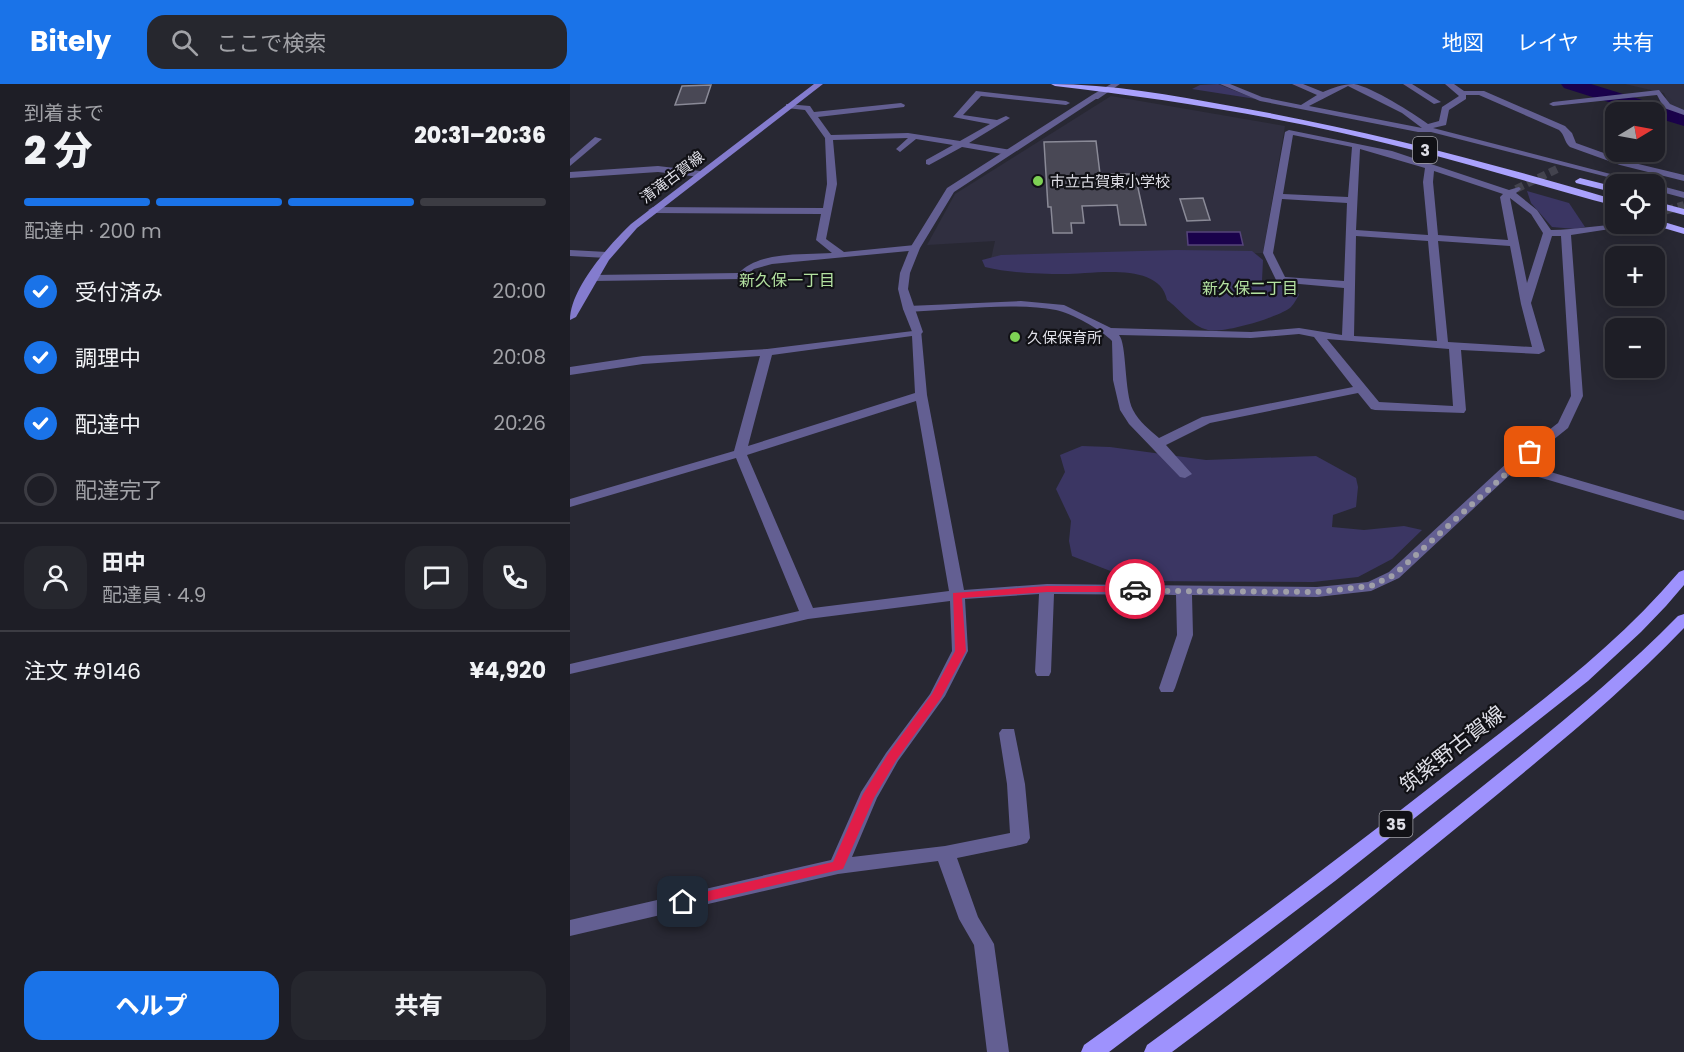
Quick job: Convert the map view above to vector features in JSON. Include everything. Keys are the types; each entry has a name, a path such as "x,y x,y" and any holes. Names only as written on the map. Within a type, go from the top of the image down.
{"highway":[{"name":"3","path":"1055,84 1178,100 1380,138 1524,173 1605,199"},
{"name":"3","path":"1114,84 1233,102 1340,124 1605,194"},
{"path":"1340,124 1391,132 1563,171 1605,187"},
{"path":"1329,128 1605,206"},
{"path":"1665,205 1684,211"},
{"path":"1665,212 1684,218"},
{"path":"1665,218 1684,224"},
{"path":"1665,225 1684,231"}],"main road":[{"name":"清滝古賀線","path":"570,317 592,278 617,242 653,210 819,84"},
{"name":"筑紫野古賀線","path":"1092,1052 1300,900 1570,686 1636,627 1684,575"},
{"name":"35","path":"1155,1052 1329,921 1515,770 1601,698 1684,619"}],"street":[{"path":"838,866 868,797 892,757 937,696 960,651 957,595 921,395 917,332 903,289 905,273 915,248 950,190 1114,84"},
{"path":"1224,84 1260,99 1418,130 1429,129 1443,123 1445,109 1460,100 1463,97 1462,93"},
{"path":"1296,84 1323,95"},
{"path":"1302,107 1348,84 1405,111 1429,129 1563,171 1605,178"},
{"path":"1407,84 1437,102"},
{"path":"1449,84 1462,93 1480,93 1562,128 1568,133 1570,143 1573,145 1623,163 1684,178"},
{"path":"1473,84 1480,93"},
{"path":"1553,104 1659,92 1667,106 1684,113"},
{"path":"929,162 1002,121 957,117 979,93 1066,104"},
{"path":"810,111 853,102"},
{"path":"789,106 810,111 901,105"},
{"path":"810,111 829,138 832,184 821,240 842,255"},
{"path":"1349,285 1281,280 1268,253 1289,132 1356,145 1513,191 1534,212 1548,233"},
{"path":"829,138 914,136 1008,152"},
{"path":"900,149 914,136"},
{"path":"570,163 598,139"},
{"path":"1348,339 1356,145"},
{"path":"1318,335 1375,406 1460,410 1433,237 1428,182 1430,167"},
{"path":"570,175 658,169 700,174"},
{"path":"1665,190 1684,195"},
{"path":"1109,331 1207,335 1299,331 1348,339 1539,351 1526,304 1505,197 1513,191"},
{"path":"1277,196 1352,200"},
{"path":"653,210 827,211"},
{"path":"1548,233 1566,233 1605,227"},
{"path":"1352,233 1514,243"},
{"path":"1526,304 1548,233"},
{"path":"570,669 808,614 957,595 1047,589 1317,592 1371,586 1394,575 1514,465 1563,425 1577,396 1566,233"},
{"path":"592,278 742,276 750,267 771,261 915,248"},
{"path":"570,253 607,255"},
{"path":"908,309 991,303 1060,307 1109,331 1118,340 1118,363 1123,397 1131,418 1185,474"},
{"path":"570,371 643,360 767,352 917,332"},
{"path":"767,352 740,453 808,614"},
{"path":"1158,444 1206,420 1361,389"},
{"path":"570,502 740,453 921,395"},
{"path":"1514,465 1684,516"},
{"path":"1043,672 1047,589"},
{"path":"1167,688 1185,635 1184,591"},
{"path":"570,927 838,866 945,853 1020,838 1016,784 1008,733"},
{"path":"945,853 969,919 984,944 998,1052"}],"shaded area":[{"path":"1218,84 1256,99 1192,89 1200,85"},
{"path":"1625,84 1684,84 1684,111 1669,106 1664,93"},
{"path":"1111,96 1285,126 1263,253 991,259 995,241 927,245 955,194"},
{"path":"1527,191 1569,203 1585,227 1575,229 1552,227 1531,203"},
{"path":"1187,232 1240,232 1243,245 1188,245"},
{"path":"1176,250 1252,251 1263,260 1262,281 1294,286 1299,295 1291,307 1264,320 1215,331 1202,328 1191,321 1167,300 1162,288 1152,279 1139,275 1123,272 1064,274 1014,272 985,267 982,260 1001,255"},
{"path":"1082,446 1110,447 1206,460 1316,456 1356,478 1358,487 1356,507 1333,515 1332,527 1364,530 1404,526 1422,530 1392,559 1358,577 1313,582 1136,581 1072,556 1069,541 1071,521 1056,489 1065,472 1060,455"}],"building":[{"path":"711,85 705,103 675,105 682,86"},
{"path":"1096,141 1100,174 1135,174 1146,225 1120,225 1117,205 1082,206 1084,223 1071,223 1072,233 1053,233 1051,207 1048,207 1044,142"},
{"path":"1203,198 1210,220 1187,221 1180,199"}],"waterway":[{"path":"1571,84 1684,120"}],"tunnel":[{"path":"1516,189 1559,168"},
{"path":"1665,211 1684,205"}],"way so far":[{"path":"1135,589 1317,592 1371,586 1394,575 1530,452"}],"place":[{"name":"市立古賀東小学校","path":"1038,181"},
{"name":"久保保育所","path":"1015,337"}],"district":[{"name":"新久保一丁目","path":"787,280"},
{"name":"新久保二丁目","path":"1250,288"}],"route":[{"path":"683,902 838,866 868,797 892,757 937,696 960,651 957,595 1047,589 1135,589"}]}
